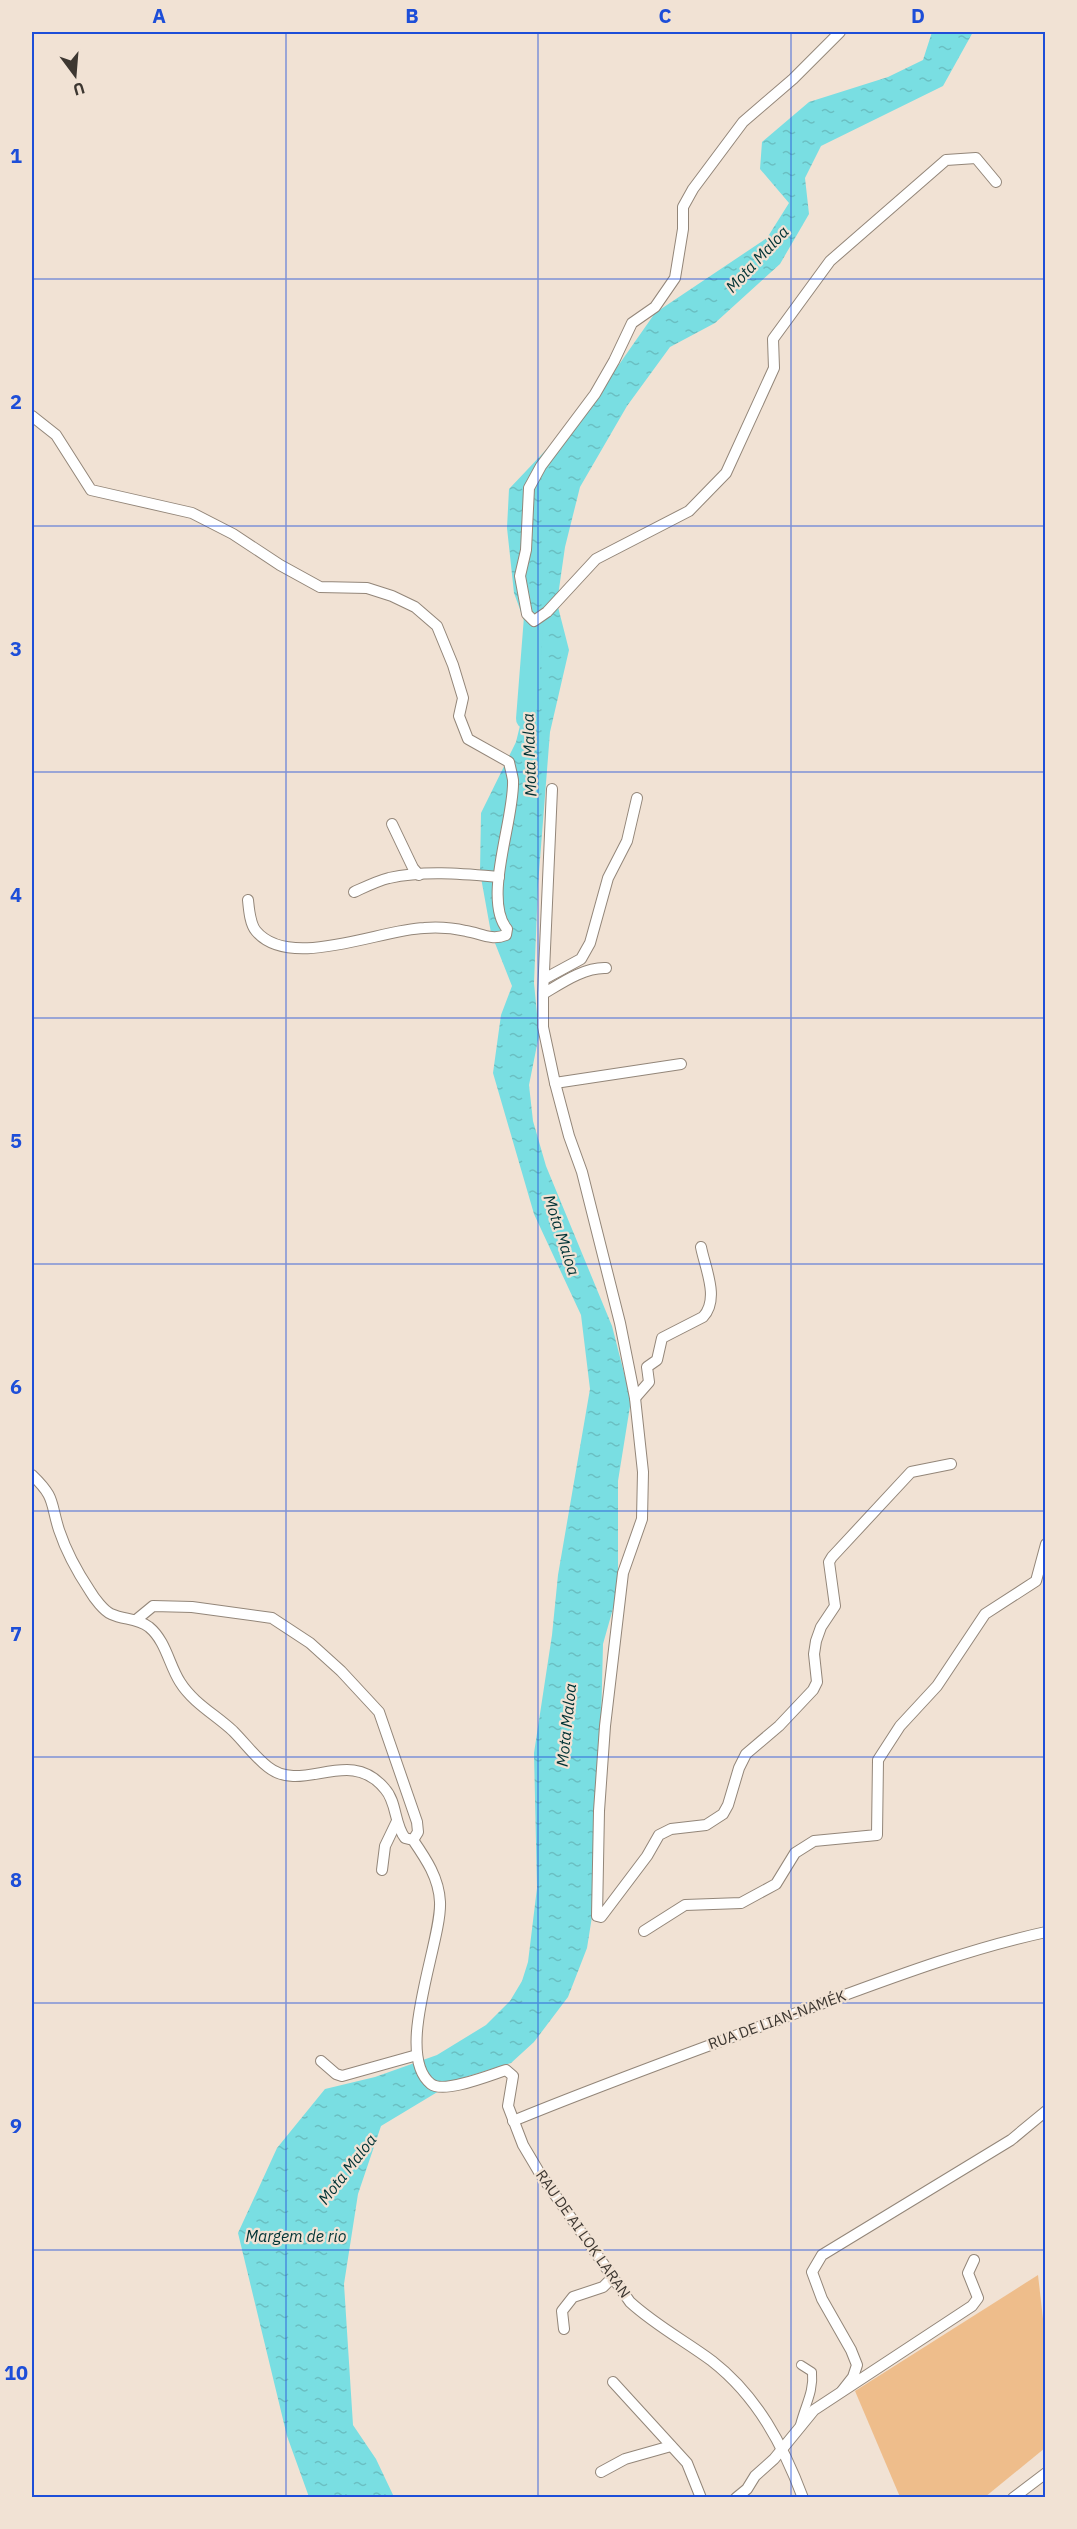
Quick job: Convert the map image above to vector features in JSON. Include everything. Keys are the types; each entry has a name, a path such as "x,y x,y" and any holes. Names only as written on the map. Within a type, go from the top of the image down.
{"street":[{"path":"840,32 793,79 743,122 693,189 683,207 675,278 655,307 632,323 595,394 542,466 529,488 526,550 520,576 527,614 534,621 547,612 596,559 689,511 726,473 774,368 773,339 830,261 946,160 976,158 996,182"},
{"path":"32,416 56,435 92,490 192,513 233,534 280,565 320,587 367,588 415,607 437,626 463,698 459,716 468,739 508,762 513,780 499,877 500,921 507,929 506,935 500,938 482,937 467,931 423,928 315,949 270,944 254,930 248,900"},
{"path":"552,789 543,979 543,1027 555,1083 569,1136 585,1181 620,1323 635,1398 643,1472 642,1519 623,1573 609,1692 599,1811 597,1916 600,1918 647,1856 658,1835 671,1829 706,1825 723,1814 746,1754 779,1726 813,1690 817,1682 814,1654 816,1641 821,1627 836,1606 829,1562 832,1557 911,1472 951,1464"},
{"path":"543,979 581,959 590,943 608,878 627,841 637,798"},
{"path":"392,824 413,868 420,875"},
{"path":"354,892 389,879 420,875 459,874 499,877"},
{"path":"543,994 577,976 599,967 606,968"},
{"path":"555,1083 681,1064"},
{"path":"635,1398 649,1382 647,1367 657,1360 662,1338 703,1317 711,1306 711,1294 701,1248"},
{"path":"32,1475 45,1488 54,1504 59,1529 90,1592 109,1614 136,1620 156,1634 167,1652 179,1681 190,1696 232,1730 268,1768 280,1775 302,1776 349,1768 372,1776 387,1790 398,1830 405,1838 413,1840 437,1880 440,1902 439,1919 423,1989 417,2055 431,2084 442,2088 506,2070 513,2076 508,2106 513,2121"},
{"path":"644,1931 685,1905 741,1903 776,1884 795,1853 814,1841 876,1835 878,1760 900,1726 937,1686 986,1614 1036,1581 1046,1544"},
{"path":"136,1620 153,1606 204,1609 272,1618 310,1643 341,1671 379,1712 417,1822 418,1832 413,1840"},
{"path":"382,1870 385,1846 397,1820"},
{"name":"RUA DE LIAN-NAMÉK","path":"513,2121 586,2091 893,1976 1046,1932"},
{"path":"321,2061 336,2074 342,2076 417,2055"},
{"path":"842,2391 857,2365 822,2299 812,2272 822,2255 1011,2140 1046,2111"},
{"name":"RAU DE AI LOK LARAN","path":"513,2121 539,2172 630,2302 645,2316 732,2378 749,2397 783,2447 803,2498"},
{"path":"736,2498 747,2489 755,2476 764,2469 814,2410 972,2306 978,2298 968,2273 974,2260"},
{"path":"564,2330 562,2311 573,2297 603,2287 612,2278"},
{"path":"800,2425 806,2401 813,2389 812,2372 801,2365"},
{"path":"613,2382 687,2463 701,2498"},
{"path":"600,2472 625,2459 671,2446"},
{"path":"1013,2498 1046,2472"}],"shaded area":[{"path":"1038,2275 1046,2345 1045,2448 985,2497 900,2497 855,2391"}],"water":[{"name":"Margem de rio","path":"932,32 973,32 943,86 821,146 805,178 809,214 780,264 715,323 670,347 627,406 580,487 565,547 557,603 569,650 550,732 538,885 534,983 539,1035 529,1085 533,1121 546,1166 612,1326 631,1400 618,1481 618,1591 603,1644 597,1885 587,1948 568,1997 534,2042 511,2063 459,2079 381,2126 358,2194 344,2284 353,2425 376,2459 394,2497 309,2497 287,2436 238,2233 277,2148 325,2089 375,2077 437,2055 486,2025 510,2001 522,1981 528,1962 537,1888 534,1753 552,1635 558,1575 590,1389 581,1315 534,1214 493,1073 501,1015 512,986 491,933 480,872 481,813 516,742 537,656 514,593 507,528 509,489 597,396 655,313 767,238 789,203 760,169 762,142 809,102 888,77 923,60"}],"waterway":[{"name":"Mota Maloa","path":"526,719 534,617"}]}
